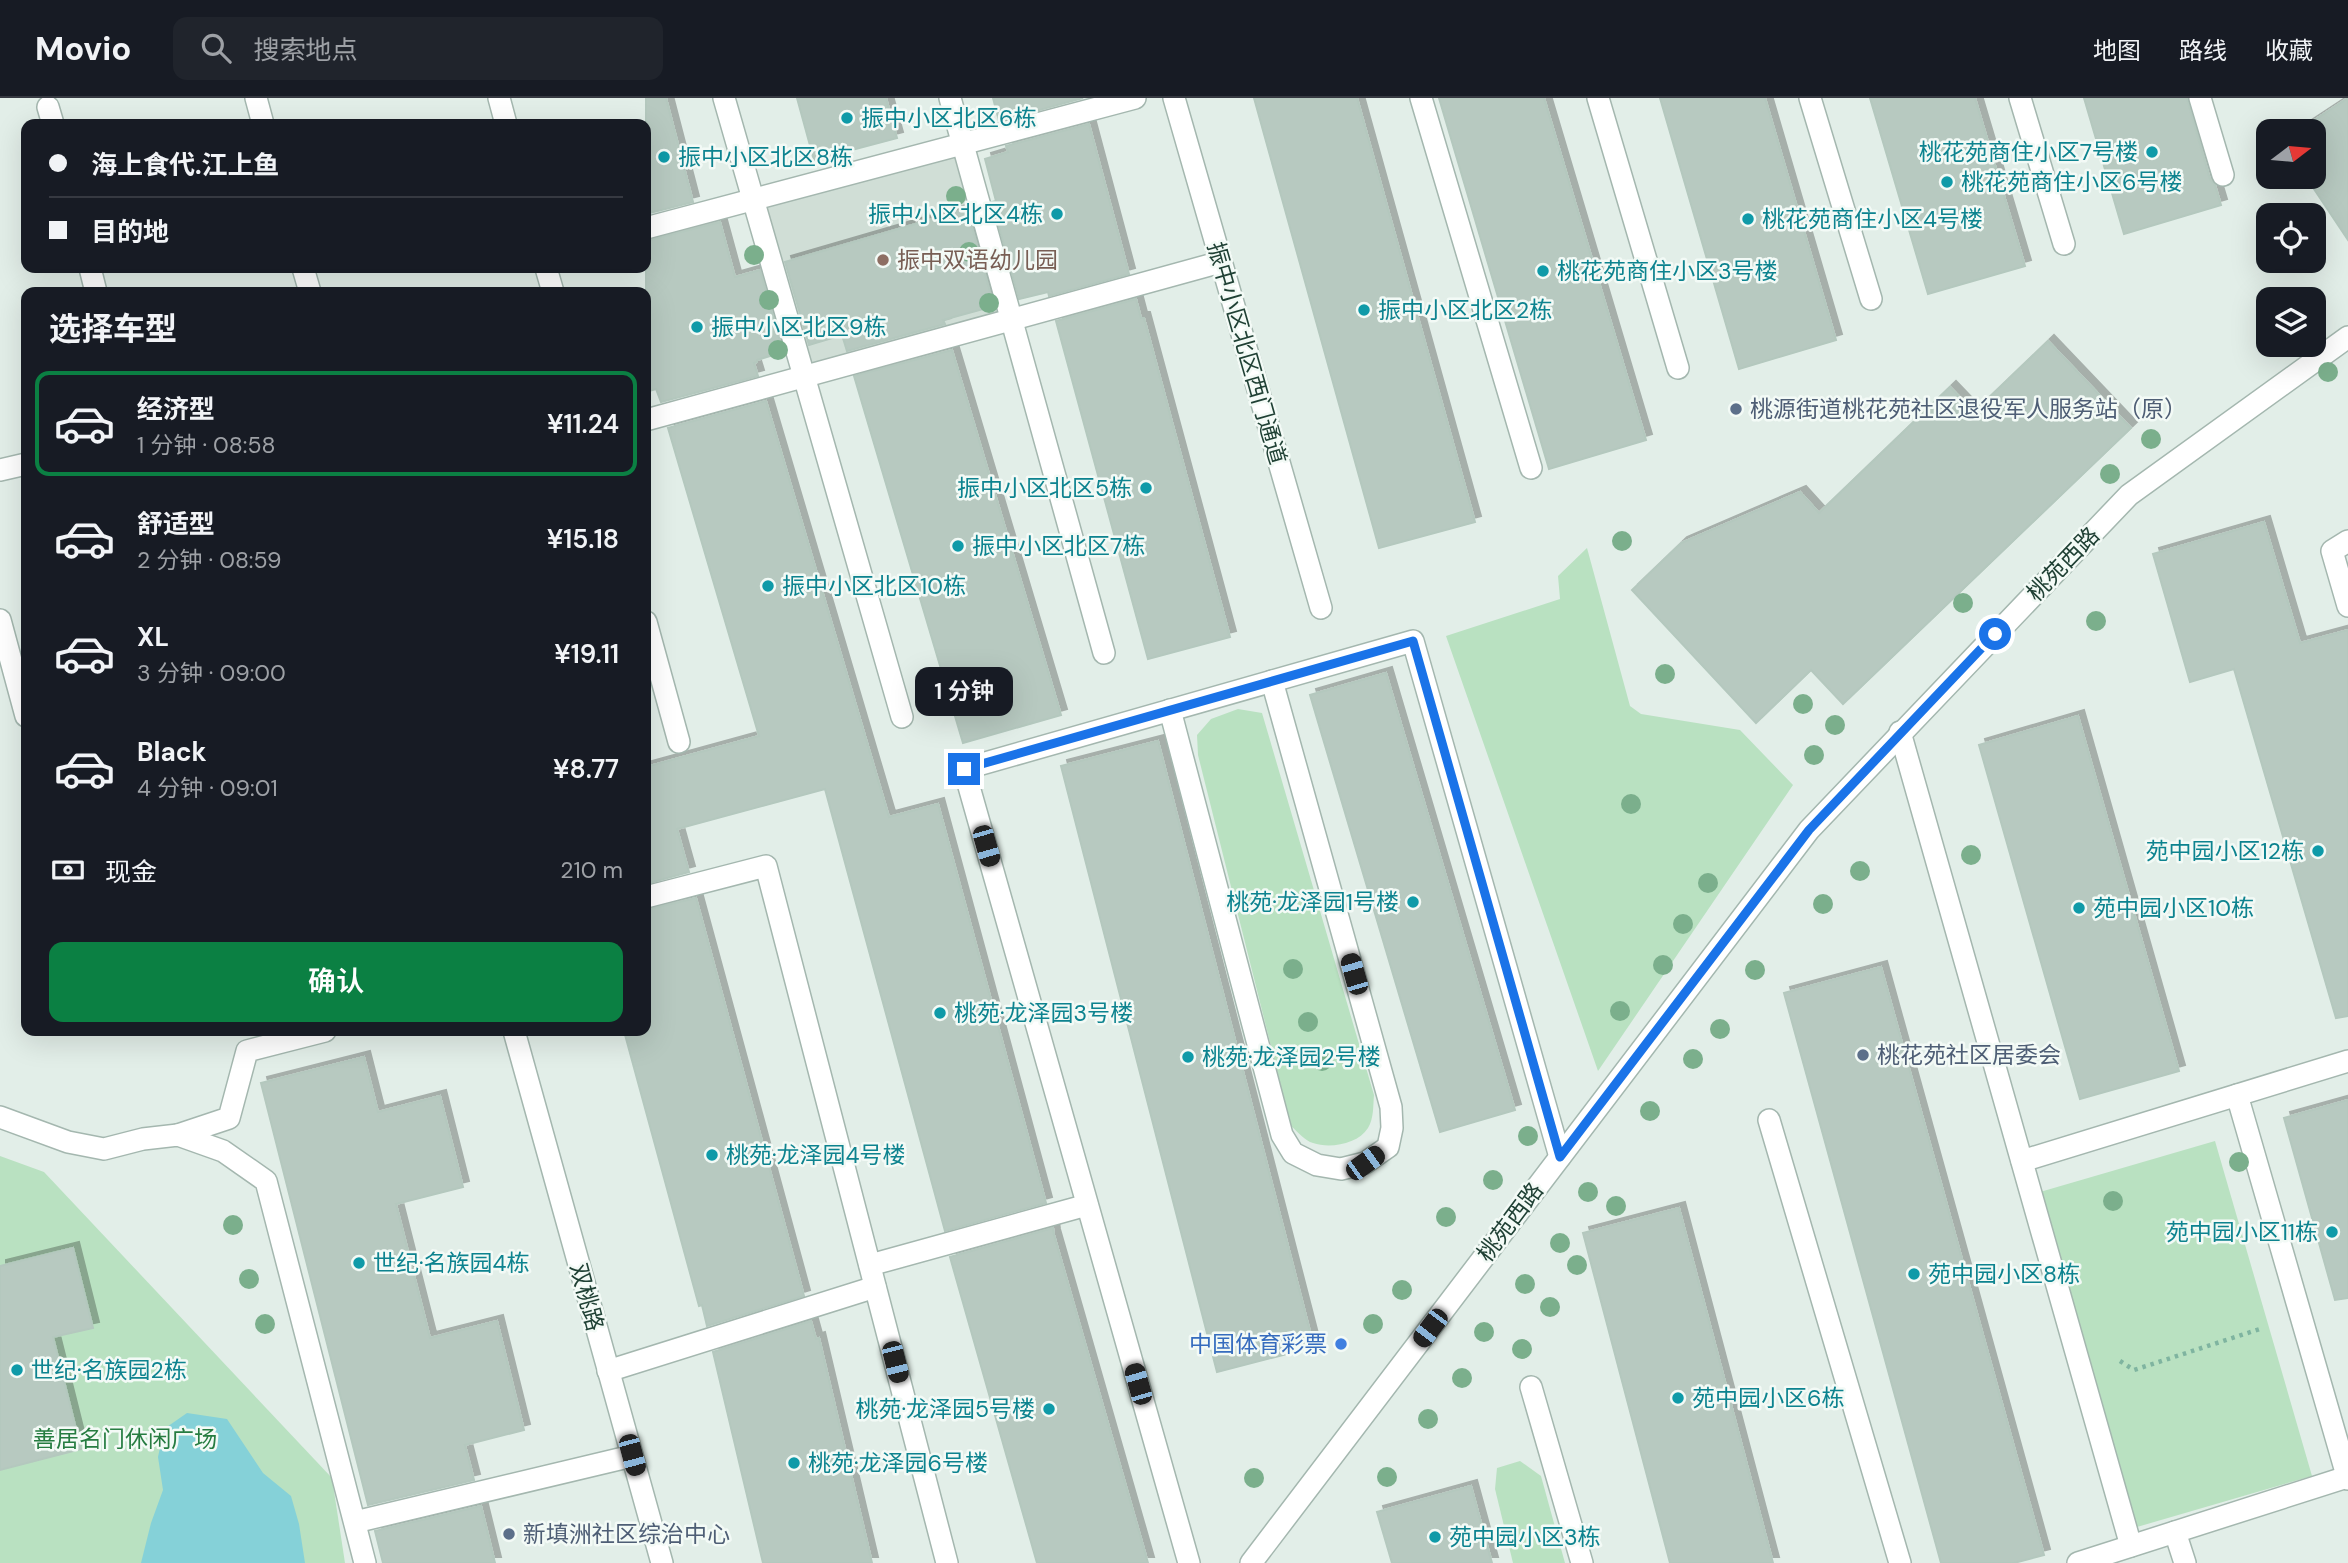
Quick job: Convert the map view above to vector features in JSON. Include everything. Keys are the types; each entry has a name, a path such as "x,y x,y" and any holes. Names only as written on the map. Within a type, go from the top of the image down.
{"street":[{"path":"256,98 262,119"},
{"path":"499,98 505,119"},
{"path":"724,98 902,717"},
{"path":"950,98 1104,653"},
{"path":"651,227 1135,98"},
{"name":"振中小区北区西门通道","path":"1174,98 1321,608"},
{"path":"1421,98 1531,468"},
{"path":"1598,98 1678,368"},
{"path":"1810,98 1871,299"},
{"path":"2020,98 2064,244"},
{"path":"2200,98 2223,176"},
{"path":"651,420 1221,262"},
{"name":"桃苑西路","path":"1251,1563 1809,830 2129,495 2348,337"},
{"path":"0,470 21,465"},
{"path":"2348,541 2332,551 2348,606"},
{"path":"0,620 21,698"},
{"path":"651,640 680,743"},
{"path":"1189,1563 964,769 1413,641 1560,1157"},
{"path":"1170,710 1282,1135 1293,1153 1317,1165 1341,1169 1365,1163 1388,1147 1392,1128 1391,1107 1272,681"},
{"path":"1900,732 2132,1546"},
{"path":"651,896 766,866 947,1563"},
{"path":"0,1117 68,1142 104,1149 143,1139 178,1135 229,1118 247,1051 306,1036"},
{"name":"双桃路","path":"515,1036 662,1563"},
{"path":"2022,1161 2348,1061"},
{"path":"2078,1563 2348,1478 2237,1095"},
{"path":"1769,1121 1900,1563"},
{"path":"178,1135 222,1151 266,1181 365,1563"},
{"path":"870,1265 1087,1205"},
{"path":"608,1371 875,1287"},
{"path":"1531,1387 1582,1563"},
{"path":"355,1522 632,1455"},
{"path":"2175,1532 2185,1563"}],"path":[{"path":"2070,1328 2134,1370 2300,1315"}],"shaded area":[{"name":"振中双语幼儿园","path":"959,149 1005,316 808,371 761,204"}],"green space":[{"path":"1587,548 1630,706 1641,714 1740,730 1793,785 1598,1071 1446,636 1560,599 1558,576"},
{"path":"1238,709 1262,713 1374,1095 1368,1128 1358,1138 1343,1144 1313,1143 1291,1126 1198,755 1197,735 1211,719"},
{"path":"2215,1141 2312,1476 2137,1527 2040,1192"},
{"name":"善居名门休闲广场","path":"0,1156 44,1172 332,1478 345,1563 0,1563"},
{"path":"1520,1461 1541,1476 1565,1563 1513,1563 1495,1489 1497,1468"}],"water":[{"path":"187,1413 227,1419 263,1473 291,1496 299,1524 305,1563 141,1563 163,1490 158,1457 164,1429"}],"building":[{"path":"646,98 666,98 693,202 651,213 651,119 646,119"},
{"name":"振中小区北区6栋","path":"797,98 886,98 897,138 814,160"},
{"path":"993,98 1083,98 999,121"},
{"name":"振中小区北区2栋","path":"1254,98 1357,98 1475,522 1379,548"},
{"name":"桃花苑商住小区3号楼","path":"1439,98 1544,98 1646,440 1549,469"},
{"name":"桃花苑商住小区4号楼","path":"1660,98 1765,98 1836,340 1739,369"},
{"name":"桃花苑商住小区6号楼","path":"1870,98 1975,98 2025,266 1928,294"},
{"name":"桃花苑商住小区7号楼","path":"2084,98 2187,98 2210,179 2215,185 2221,205 2124,234"},
{"path":"2348,98 2348,240 2326,203 2314,189 2326,189 2326,119 2316,119"},
{"name":"振中小区北区4栋","path":"1089,124 1129,274 1049,296 1048,292 1019,299 992,202 996,201 985,159 1008,152 1006,146"},
{"path":"967,209 994,306 943,320 945,324 847,351 842,335 809,345 785,262"},
{"name":"振中小区北区9栋","path":"720,222 735,277 760,270 783,352 757,360 754,363 758,376 661,402 656,389 651,390 651,287 646,287 646,273 651,273 651,240"},
{"name":"振中小区北区5栋","path":"1136,299 1141,318 1144,318 1230,637 1148,659 1056,321"},
{"path":"2048,341 2131,428 1843,704 1811,670 1756,723 1632,590 1681,543 1800,492 1819,513 1950,387 1974,412"},
{"name":"振中小区北区7栋","path":"952,350 1061,715 963,743 854,376"},
{"path":"766,401 889,817 938,804 1046,1203 945,1231 825,789 677,829 689,872 651,883 651,766 759,736 668,428"},
{"name":"苑中园小区12栋","path":"2264,522 2300,643 2348,630 2348,1016 2336,1018 2234,669 2190,682 2153,554"},
{"name":"桃苑·龙泽园1号楼","path":"1386,673 1515,1110 1440,1132 1310,695"},
{"name":"苑中园小区10栋","path":"2078,716 2179,1071 2080,1099 1979,745"},
{"name":"桃苑·龙泽园2号楼","path":"1158,741 1314,1347 1217,1372 1061,766"},
{"name":"桃苑·龙泽园4号楼","path":"696,898 804,1296 707,1326 702,1305 699,1306 625,1036 651,1036 651,909"},
{"name":"苑中园小区8栋","path":"1881,967 2044,1555 2014,1563 1941,1563 1784,993"},
{"name":"世纪·名族园4栋","path":"364,1057 378,1112 440,1096 463,1187 396,1204 430,1338 497,1321 524,1430 465,1445 474,1480 368,1505 261,1083"},
{"name":"苑中园小区11栋","path":"2348,1100 2348,1298 2335,1300 2284,1118"},
{"name":"苑中园小区6栋","path":"1679,1208 1773,1563 1670,1563 1583,1233"},
{"name":"桃苑·龙泽园5号楼","path":"1053,1228 1148,1563 1037,1563 950,1257"},
{"name":"世纪·名族园2栋","path":"73,1248 93,1328 53,1337 81,1449 0,1470 0,1266"},
{"name":"桃苑·龙泽园6号楼","path":"811,1321 816,1339 819,1338 872,1563 763,1563 713,1352"},
{"name":"苑中园小区3栋","path":"1471,1486 1492,1563 1392,1563 1377,1512"},
{"path":"481,1506 495,1563 383,1563 375,1531"}],"place":[{"name":"振中小区北区6栋","path":"847,118"},
{"name":"桃花苑商住小区7号楼","path":"2152,152"},
{"name":"振中小区北区8栋","path":"664,157"},
{"name":"桃花苑商住小区6号楼","path":"1947,182"},
{"name":"振中小区北区4栋","path":"1057,214"},
{"name":"桃花苑商住小区4号楼","path":"1748,219"},
{"name":"振中双语幼儿园","path":"883,260"},
{"name":"桃花苑商住小区3号楼","path":"1543,271"},
{"name":"振中小区北区2栋","path":"1364,310"},
{"name":"振中小区北区9栋","path":"697,327"},
{"name":"桃源街道桃花苑社区退役军人服务站（原）","path":"1736,409"},
{"name":"振中小区北区5栋","path":"1146,488"},
{"name":"振中小区北区7栋","path":"958,546"},
{"name":"振中小区北区10栋","path":"768,586"},
{"name":"苑中园小区12栋","path":"2318,851"},
{"name":"桃苑·龙泽园1号楼","path":"1413,902"},
{"name":"苑中园小区10栋","path":"2079,908"},
{"name":"桃苑·龙泽园3号楼","path":"940,1013"},
{"name":"桃花苑社区居委会","path":"1863,1055"},
{"name":"桃苑·龙泽园2号楼","path":"1188,1057"},
{"name":"桃苑·龙泽园4号楼","path":"712,1155"},
{"name":"苑中园小区11栋","path":"2332,1232"},
{"name":"世纪·名族园4栋","path":"359,1263"},
{"name":"苑中园小区8栋","path":"1914,1274"},
{"name":"中国体育彩票","path":"1341,1344"},
{"name":"世纪·名族园2栋","path":"17,1370"},
{"name":"苑中园小区6栋","path":"1678,1398"},
{"name":"桃苑·龙泽园5号楼","path":"1049,1409"},
{"name":"桃苑·龙泽园6号楼","path":"794,1463"},
{"name":"新填洲社区综治中心","path":"509,1534"},
{"name":"苑中园小区3栋","path":"1435,1537"}],"route":[{"path":"964,769 1413,641 1560,1157 1809,830 1995,634"}]}
